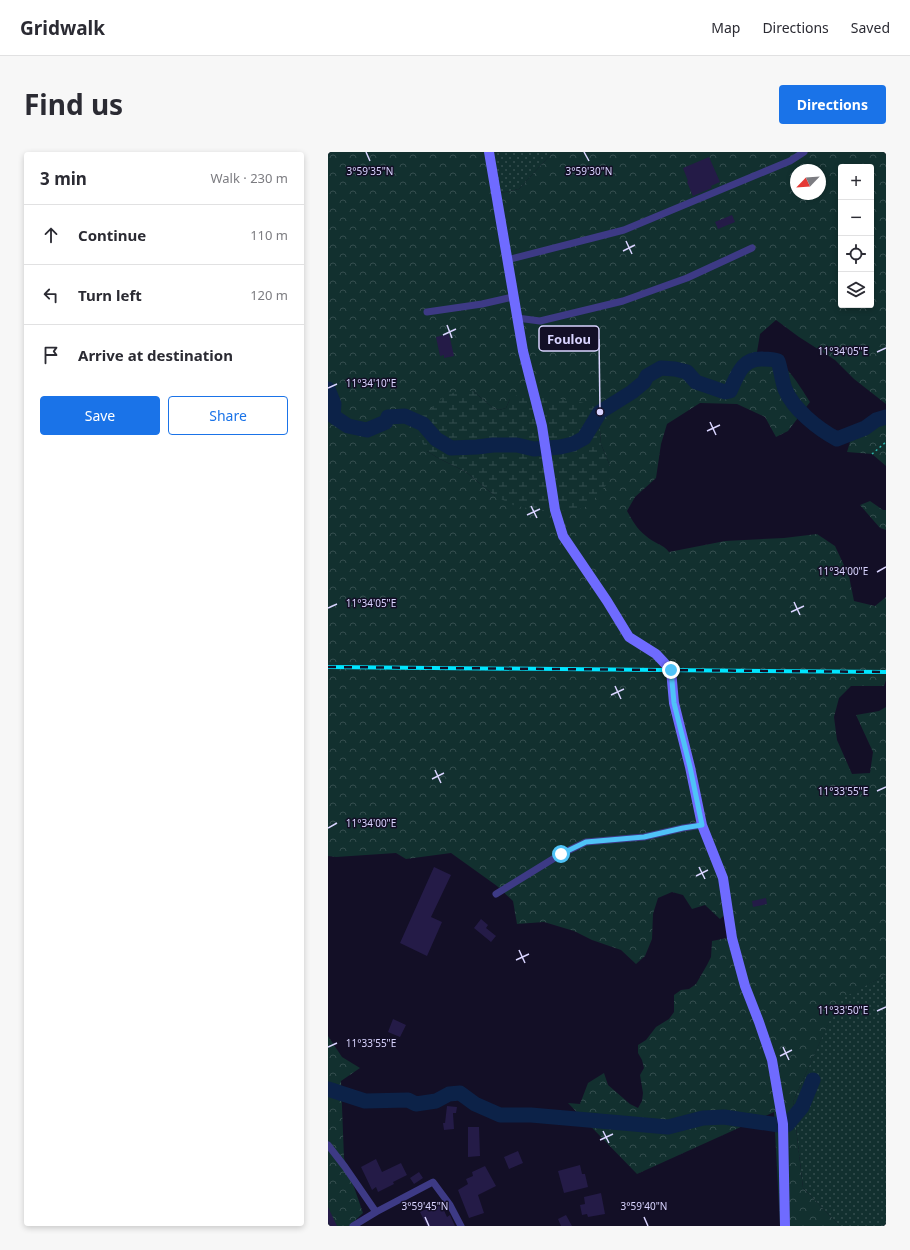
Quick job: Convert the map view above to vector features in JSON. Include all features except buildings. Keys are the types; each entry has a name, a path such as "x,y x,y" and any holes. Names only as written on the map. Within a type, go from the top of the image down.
{"street":[{"path":"489,152 523,351 542,426 555,510 563,536 607,601 629,638 656,654 671,670 674,703 690,767 702,825 722,878 732,938 745,986 760,1022 772,1060 783,1124 785,1226"},
{"path":"507,260 624,230 790,161 804,152"},
{"path":"517,318 540,321 623,301 687,278 752,248"},
{"path":"427,312 482,304 513,297"},
{"path":"496,894 561,854 586,842 644,837 702,825"},
{"path":"328,1145 376,1212"},
{"path":"353,1226 433,1182 450,1205 461,1226"}],"path":[{"path":"872,454 886,442"}],"green space":[{"path":"328,152 489,152 496,194 519,189 553,152 886,152 886,404 854,379 835,360 776,320 760,334 756,358 772,358 784,366 810,402 788,431 776,437 765,417 737,404 700,403 667,424 661,444 656,478 635,497 627,511 643,533 669,552 725,541 784,538 817,534 835,546 849,576 854,601 875,606 886,597 886,680 884,686 851,686 839,698 834,717 837,740 852,774 870,773 873,752 856,715 879,711 886,707 886,975 839,1000 793,1102 803,1188 840,1226 780,1226 774,1112 637,1174 568,1103 580,1104 588,1083 604,1073 608,1085 630,1104 638,1108 642,1101 643,1093 640,1075 644,1068 638,1053 638,1045 646,1040 656,1027 669,1019 674,1012 674,995 681,990 689,989 696,984 711,957 712,941 727,938 728,912 720,919 705,905 692,909 683,895 672,892 658,898 653,914 652,939 645,956 636,964 621,950 592,940 574,931 544,922 517,924 513,901 497,886 451,853 406,859 396,853 336,857 328,856","holes":["473,391 493,408 499,410 506,408 510,399 599,416 601,444 610,466 495,496 466,472 427,451"]},
{"path":"489,152 553,152 519,189 496,194"},
{"path":"460,390 473,391 493,408 499,410 506,408 510,399 521,393 581,402 592,406 599,416 601,444 610,466 609,482 588,506 577,510 541,511 513,505 495,496 466,472 427,451 421,440 417,422 443,397"},
{"path":"886,417 886,466 872,454 847,452 853,432"},
{"path":"870,501 883,510 886,510 886,530 880,528 860,505"},
{"path":"886,975 886,1226 840,1226 803,1188 793,1102 839,999"},
{"path":"328,1036 342,1057 360,1068 341,1081 344,1158 363,1213 349,1226 328,1226"}],"waterway":[{"path":"328,389 334,404 333,416 348,426 367,430 386,422 388,417 405,416 423,424 436,439 451,448 517,445 534,449 560,447 573,444 584,438 600,412 632,392 644,382 647,376 661,368 687,372 696,382 725,392 730,391 738,373 745,364 756,359 778,361 785,389 794,404 814,424 837,439 865,428 876,420 886,417"},
{"path":"787,1125 802,1107 813,1080"},
{"path":"328,1089 365,1101 408,1100 416,1104 436,1101 449,1094 460,1093 475,1104 500,1115 531,1115 668,1127 703,1118 724,1117 779,1125"}],"railway":[{"path":"328,667 886,672"}],"place":[{"name":"Foulou","path":"600,412"}],"route":[{"path":"561,854 586,842 644,837 702,825 690,767 674,703 671,670"}]}
